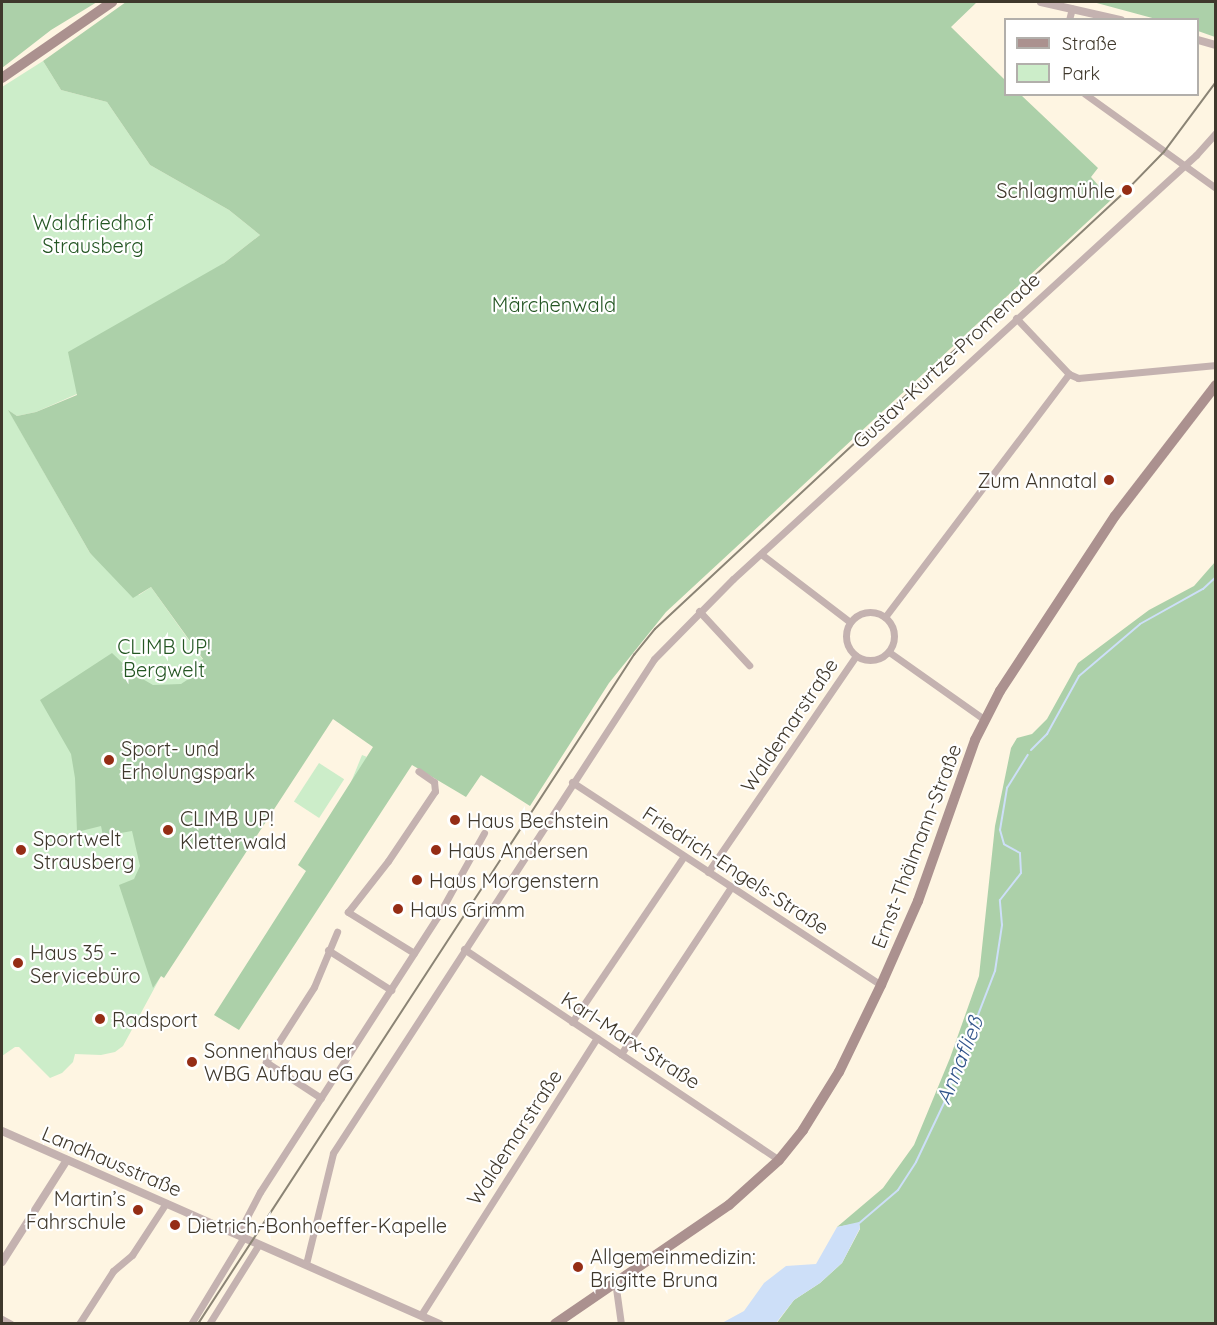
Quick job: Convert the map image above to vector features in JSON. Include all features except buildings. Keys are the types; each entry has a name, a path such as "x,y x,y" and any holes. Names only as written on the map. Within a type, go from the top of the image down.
{"main road":[{"path":"2,78 112,2"},
{"name":"Ernst-Thälmann-Straße","path":"555,1323 729,1205 779,1160 803,1130 836,1078 881,985 918,901 963,774 985,720 1000,691 1115,516 1215,385"}],"street":[{"path":"1041,2 1113,18"},
{"path":"1070,18 1072,8"},
{"path":"1199,41 1215,45"},
{"path":"1088,96 1215,188"},
{"name":"Gustav-Kurtze-Promenade","path":"306,1264 331,1157 572,782 654,659 699,611 1184,165 1215,133"},
{"path":"1016,318 1069,374 1078,378 1215,365"},
{"path":"885,617 1069,374"},
{"path":"761,554 850,622"},
{"path":"699,611 749,665"},
{"path":"870,612 885,617 890,622 895,637 889,652 877,660 870,661 856,656 846,642 846,632 850,622 862,613 870,612"},
{"path":"889,652 985,720"},
{"name":"Waldemarstraße","path":"708,872 856,656"},
{"path":"414,953 348,912 388,861 435,791 434,782 418,771"},
{"name":"Friedrich-Engels-Straße","path":"572,782 881,985"},
{"path":"191,1323 241,1235 260,1192 391,990 484,833"},
{"path":"572,1022 684,856"},
{"path":"621,1054 731,887"},
{"path":"321,1098 266,1062 314,987 337,932"},
{"name":"Karl-Marx-Straße","path":"464,949 779,1160"},
{"path":"328,950 391,990"},
{"name":"Waldemarstraße","path":"421,1315 597,1038"},
{"name":"Landhausstraße","path":"2,1131 439,1323"},
{"path":"2,1262 67,1160"},
{"path":"80,1323 113,1271 132,1255 166,1203"},
{"path":"209,1323 259,1244"},
{"path":"615,1281 621,1323"},
{"path":"2,1319 11,1323"}],"green space":[{"path":"2,2 97,2 51,30 2,68"},
{"name":"Märchenwald","path":"126,2 977,2 951,27 1004,79 1004,96 1022,96 1098,168 1091,177 1111,200 666,612 609,683 530,806 481,775 466,797 412,765 239,1030 214,1015 306,871 298,865 373,747 333,719 164,978 161,976 153,988 119,885 134,879 140,866 132,831 103,836 101,826 77,832 75,778 71,754 40,700 112,653 134,674 153,685 181,684 193,676 190,668 203,659 151,587 133,598 90,553 8,410 17,416 36,412 77,395 68,352 224,263 260,235 229,210 150,165 107,102 61,90 43,61"},
{"path":"1093,2 1215,2 1215,37 1199,31 1199,18 1152,18"},
{"name":"Sport- und Erholungspark","path":"43,61 61,90 107,102 150,165 229,210 260,235 224,263 77,394 36,412 17,416 9,411 90,553 139,595 151,587 203,660 161,976 123,1046 115,1052 101,1055 75,1054 73,1062 62,1073 50,1078 19,1047 15,1047 2,1056 2,87"},
{"path":"1215,562 1215,1323 776,1324 794,1300 820,1283 842,1263 860,1229 859,1223 837,1227 883,1188 914,1145 950,1058 979,976 995,826 1011,748 1017,738 1032,734 1047,719 1078,663 1149,610 1194,586"},
{"path":"362,755 367,757 316,882 311,880"},
{"path":"319,763 344,779 319,818 294,802"}],"water":[{"path":"859,1222 860,1228 842,1263 820,1283 794,1300 776,1323 722,1323 744,1311 764,1283 786,1266 816,1264 837,1227"}],"waterway":[{"name":"Annafließ","path":"1031,750 1047,734 1079,676 1140,624 1203,589 1216,577"},
{"name":"Annafließ","path":"857,1225 898,1190 916,1162 944,1103 995,971 1002,925 1000,900 1021,873 1020,853 1004,844 1000,830 1007,788 1028,755"}],"tram line":[{"path":"198,1324 634,655 655,629 1127,190 1164,152 1216,82"}],"place":[{"name":"Schlagmühle","path":"1127,190"},
{"name":"Zum Annatal","path":"1109,480"},
{"name":"Sport- und Erholungspark","path":"109,760"},
{"name":"Haus Bechstein","path":"455,820"},
{"name":"CLIMB UP! Kletterwald","path":"168,830"},
{"name":"Sportwelt Strausberg","path":"21,850"},
{"name":"Haus Andersen","path":"436,850"},
{"name":"Haus Morgenstern","path":"417,880"},
{"name":"Haus Grimm","path":"398,909"},
{"name":"Haus 35 - Servicebüro","path":"18,963"},
{"name":"Radsport","path":"100,1019"},
{"name":"Sonnenhaus der WBG Aufbau eG","path":"192,1062"},
{"name":"Martin’s Fahrschule","path":"138,1210"},
{"name":"Dietrich-Bonhoeffer-Kapelle","path":"175,1225"},
{"name":"Allgemeinmedizin: Brigitte Bruna","path":"578,1267"}],"park label":[{"name":"Waldfriedhof Strausberg","path":"93,234"},
{"name":"CLIMB UP! Bergwelt","path":"164,658"}]}
